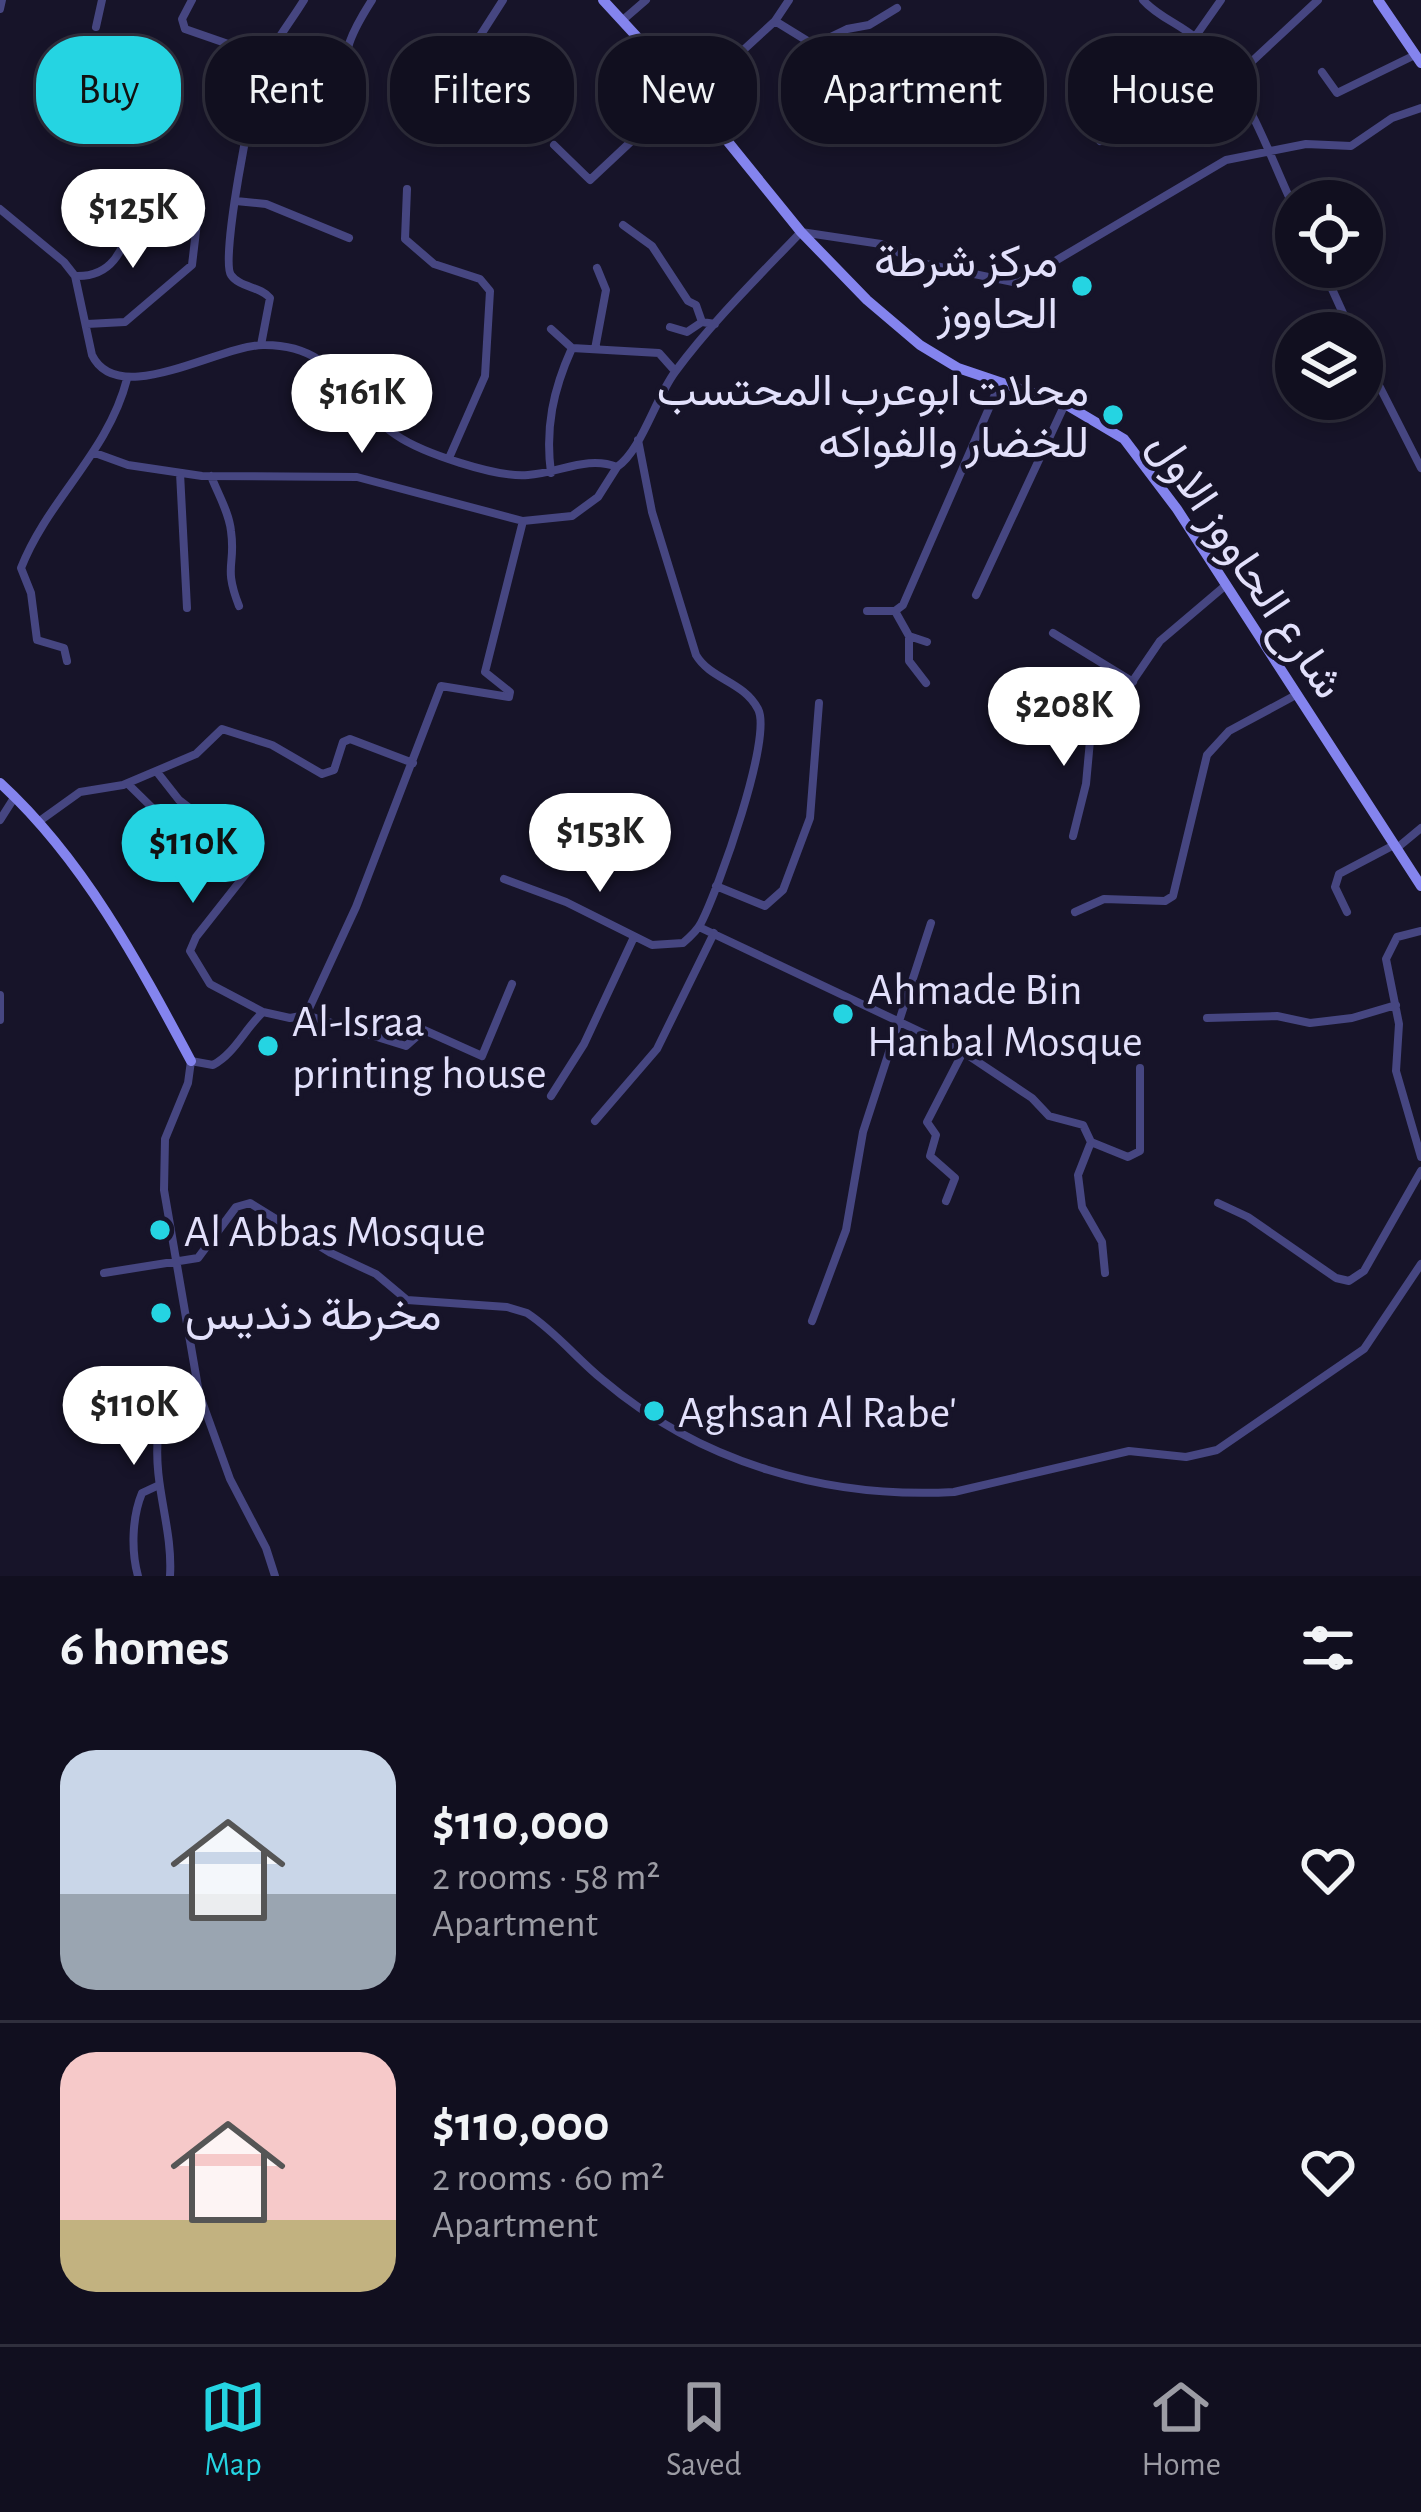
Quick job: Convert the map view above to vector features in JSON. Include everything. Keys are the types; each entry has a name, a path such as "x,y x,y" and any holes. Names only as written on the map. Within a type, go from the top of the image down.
{"main road":[{"name":"شارع الحاووز الاول","path":"603,0 639,36"},
{"path":"1378,0 1418,59"},
{"name":"شارع الحاووز الاول","path":"730,144 801,232 867,300 920,345 958,368 1065,404 1124,439 1226,585 1421,886"},
{"path":"0,783 41,820 122,937 191,1061"}],"street":[{"path":"96,28 102,0"},
{"path":"192,0 182,19 185,29 205,36"},
{"path":"261,345 270,298 235,279 227,267 243,140 256,104 260,74 304,0"},
{"path":"353,36 372,0"},
{"path":"480,36 503,0"},
{"path":"624,19 646,0"},
{"path":"757,36 789,0"},
{"path":"1143,0 1193,36"},
{"path":"1197,36 1221,0"},
{"path":"1257,57 1318,0"},
{"path":"775,21 814,45 847,28 869,25 896,8"},
{"path":"1322,72 1337,93 1418,59"},
{"path":"95,453 128,465 211,476 357,477 523,521 572,516 598,497 617,467 630,458 650,410 675,371 801,232 881,244 921,263 1018,283 1226,160 1306,144 1351,146 1392,118 1421,108"},
{"path":"1257,118 1281,180"},
{"path":"554,145 590,180 631,144"},
{"path":"407,189 405,239 434,264 483,280 490,292 485,376 448,458"},
{"path":"74,276 97,277 112,265 142,197"},
{"path":"236,201 266,204 349,238"},
{"path":"0,209 64,262 74,276 97,366 114,377 127,379 261,345 305,352 332,366 395,434 448,458 520,476 598,460 617,467"},
{"path":"87,324 125,322 192,265 198,214"},
{"path":"623,225 652,246 688,301 696,305 702,322"},
{"path":"595,349 606,290 597,268"},
{"path":"670,326 687,332 702,322 715,324"},
{"path":"551,329 572,348 659,353 675,371"},
{"path":"551,473 546,438 557,385 572,348"},
{"path":"67,661 64,648 37,640 31,592 21,568 72,479 114,423 127,379"},
{"path":"867,611 895,611 903,605 1000,383"},
{"path":"1383,393 1421,468"},
{"path":"976,596 1065,404"},
{"path":"504,879 566,902 634,937 669,946 683,943 700,927 716,886 762,739 762,720 748,694 706,669 694,652 652,512 638,440"},
{"path":"180,473 187,608"},
{"path":"211,476 229,518 232,535 226,574 239,606"},
{"path":"306,1015 356,908 441,686 509,697 510,692 484,672 523,521"},
{"path":"1017,694 1113,710 1160,641 1226,585"},
{"path":"895,611 909,636 910,661 926,683"},
{"path":"1053,633 1133,682"},
{"path":"909,636 927,642"},
{"path":"1075,912 1103,899 1165,901 1173,896 1208,755 1229,731 1294,696"},
{"path":"716,886 765,906 783,890 813,807 818,703"},
{"path":"1073,836 1086,784 1093,708"},
{"path":"41,820 80,792 127,783 196,754 222,729 272,745 322,774 334,770 343,742 350,739 412,763"},
{"path":"158,772 179,800 254,860 190,951 210,984 263,1012 290,1018 306,1015 406,1046 424,1030 482,1056 512,984"},
{"path":"127,783 181,836"},
{"path":"0,820 15,796"},
{"path":"1347,912 1335,887 1339,874 1395,847 1421,828"},
{"path":"812,1321 846,1230 863,1132 931,923"},
{"path":"700,927 963,1052 1032,1098 1049,1116 1078,1121 1091,1142 1128,1157 1140,1151 1140,1068"},
{"path":"1421,931 1402,934 1388,949 1396,1005 1396,1071 1421,1156"},
{"path":"595,1121 657,1049 714,933"},
{"path":"551,1096 584,1044 634,937"},
{"path":"0,995 0,1020"},
{"path":"1207,1018 1277,1016 1310,1023 1352,1018 1396,1005"},
{"path":"263,1012 238,1038 231,1055 213,1065 191,1061 188,1083 169,1126 163,1181 202,1403 274,1576"},
{"path":"946,1201 955,1178 930,1156 936,1136 927,1122 963,1052"},
{"path":"1091,1142 1078,1175 1082,1207 1102,1242 1105,1274"},
{"path":"1218,1203 1248,1217 1339,1280 1349,1281 1364,1271 1421,1171"},
{"path":"104,1273 203,1254 236,1207 250,1203 376,1274 407,1300 507,1307 527,1313 655,1419 730,1459 789,1479 928,1494 1129,1451 1194,1456 1217,1450 1364,1349 1421,1264"},
{"path":"170,1576 166,1516 157,1486 158,1436 202,1403"},
{"path":"138,1576 133,1558 136,1508 142,1493 157,1486"}],"place":[{"name":"مركز شرطة الحاووز","path":"1082,286"},
{"name":"محلات ابوعرب المحتسب للخضار والفواكه","path":"1113,415"},
{"name":"Ahmade Bin Hanbal Mosque","path":"843,1014"},
{"name":"Al-Israa printing house","path":"268,1046"},
{"name":"Al Abbas Mosque","path":"160,1230"},
{"name":"مخرطة دنديس","path":"161,1313"},
{"name":"Aghsan Al Rabe'","path":"654,1411"}]}
